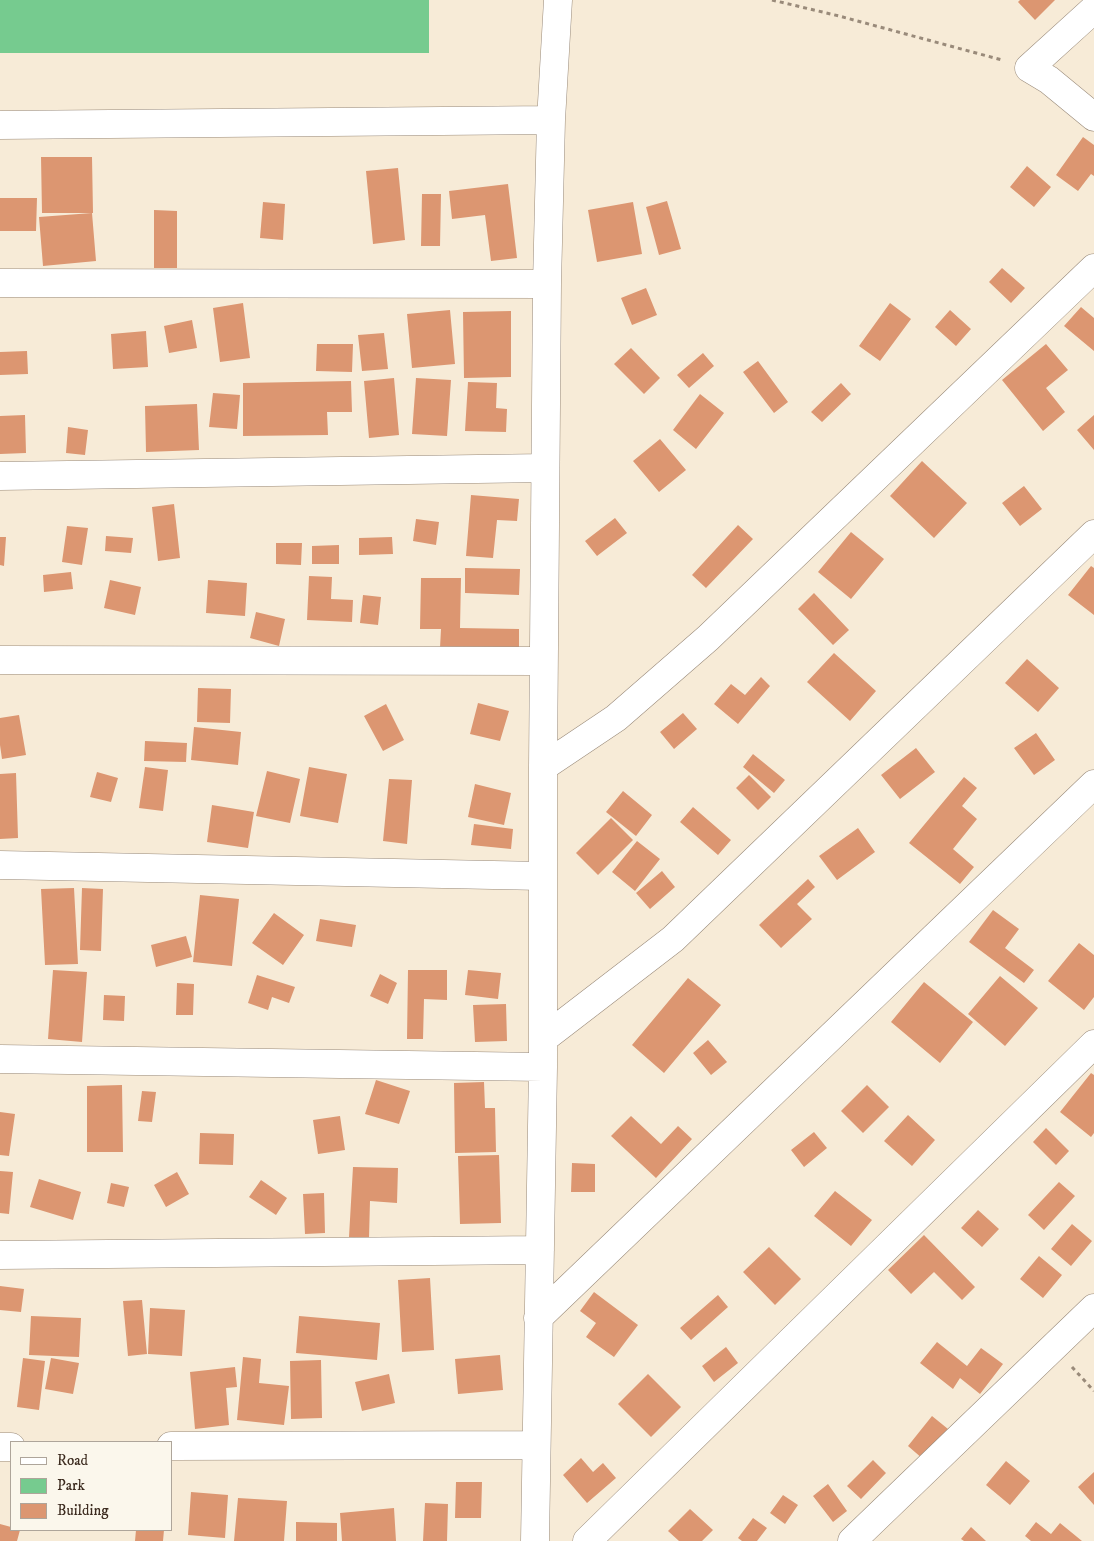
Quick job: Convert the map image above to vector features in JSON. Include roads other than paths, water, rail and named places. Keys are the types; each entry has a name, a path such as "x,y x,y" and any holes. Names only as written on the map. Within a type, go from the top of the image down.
{"street":[{"path":"535,1541 543,1067 542,876 545,468 551,120 558,0"},
{"path":"1094,9 1029,68 1049,80 1094,117"},
{"path":"0,125 551,120"},
{"path":"543,767 616,718 708,638 1094,268"},
{"path":"0,283 548,284"},
{"path":"0,476 545,468"},
{"path":"543,1039 673,939 1094,534"},
{"path":"0,660 543,661"},
{"path":"538,1318 1094,784"},
{"path":"0,864 542,876"},
{"path":"587,1541 1094,1044"},
{"path":"0,1058 543,1067"},
{"path":"0,1255 540,1250"},
{"path":"852,1541 1094,1308"},
{"path":"172,1446 536,1444"}]}
